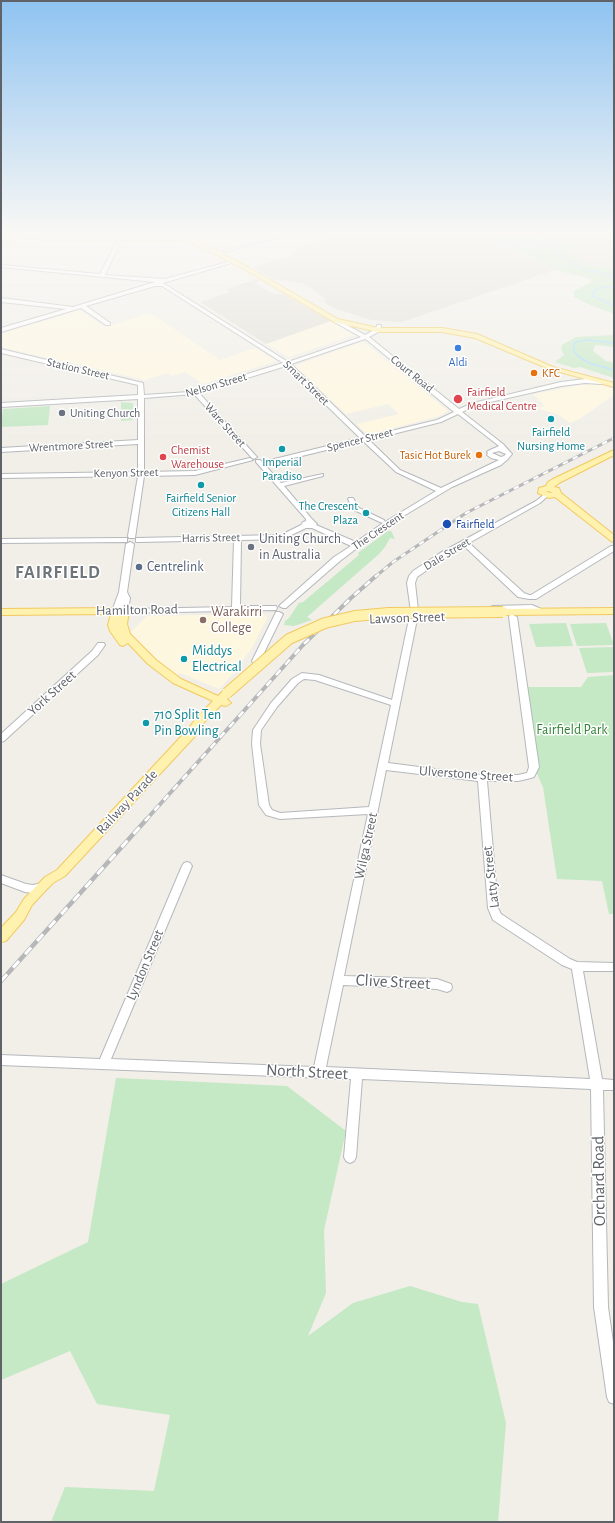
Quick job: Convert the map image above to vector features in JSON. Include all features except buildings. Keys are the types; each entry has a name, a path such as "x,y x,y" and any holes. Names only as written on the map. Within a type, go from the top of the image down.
{"main road":[{"path":"311,306 336,321 377,328 433,329 465,333 487,339 540,364 614,385"},
{"path":"319,306 337,316 377,328 442,327 464,330 492,338 551,363 614,381"},
{"path":"614,452 551,484 548,492 553,496 558,494 614,539"},
{"name":"Lawson Street","path":"507,615 544,612 614,610"},
{"path":"120,611 113,625 115,631 121,641 158,675 174,686 224,701"},
{"name":"Hamilton Road","path":"1,612 120,611"},
{"name":"Lawson Street","path":"224,701 283,650 298,640 332,626 365,619 389,617 614,615"},
{"name":"Railway Parade","path":"20,916 32,908 56,883 61,873 193,731 207,722 224,701"},
{"name":"Railway Parade","path":"1,937 20,916 28,902 42,887 49,880 61,873"}],"street":[{"path":"62,306 73,309"},
{"path":"1,330 82,306"},
{"path":"82,306 108,324"},
{"name":"Smart Street","path":"199,306 285,363 398,471 441,491"},
{"name":"Court Road","path":"336,321 363,336 483,432 501,444 506,455"},
{"name":"Nelson Street","path":"1,405 168,396 195,392 363,336 377,328"},
{"name":"Station Street","path":"1,351 141,384 153,393 168,396"},
{"path":"561,384 567,378 562,371"},
{"name":"Spencer Street","path":"255,461 365,439 439,421 475,404 561,384 585,381 601,382"},
{"path":"120,611 126,598 123,592 127,542 126,537 136,538 141,479 141,384"},
{"name":"Ware Street","path":"195,392 255,461 279,485 309,519 309,525"},
{"path":"1,400 16,404"},
{"path":"483,432 490,453 495,458 506,455"},
{"name":"Wrentmore Street","path":"1,450 142,442"},
{"path":"483,469 490,453"},
{"path":"483,469 498,464 506,455"},
{"name":"Kenyon Street","path":"1,476 195,473 255,461"},
{"name":"The Crescent","path":"276,611 285,613 287,610 286,607 283,606 321,572 386,524 441,491 483,469"},
{"path":"279,485 321,475"},
{"name":"Dale Street","path":"414,609 412,580 416,573 465,543 538,502 548,492"},
{"path":"351,499 356,509 382,521"},
{"path":"309,525 356,545"},
{"name":"Harris Street","path":"136,538 286,536 309,525"},
{"path":"236,608 238,537"},
{"path":"1,542 127,542"},
{"path":"465,543 521,595 528,597 533,597 614,548"},
{"name":"Lawson Street","path":"414,609 522,607 532,608 544,612"},
{"name":"Hamilton Road","path":"120,611 236,608 276,611"},
{"path":"256,661 276,611"},
{"name":"Ulverstone Street","path":"383,766 482,778 528,777 534,772 507,615"},
{"name":"Wilga Street","path":"319,1072 413,619"},
{"name":"York Street","path":"1,739 96,653 101,645"},
{"path":"374,810 280,816 269,813 264,806 256,744 257,730 274,705 295,681 302,676 316,677 396,704"},
{"name":"Latty Street","path":"482,778 493,908 497,917 566,962 577,966 614,967"},
{"name":"Lyndon Street","path":"103,1065 187,866"},
{"path":"1,879 17,886 33,889 42,887"},
{"path":"17,886 28,896 28,902"},
{"name":"Orchard Road","path":"577,966 597,1084 601,1307 614,1397"},
{"name":"Clive Street","path":"338,980 437,984 448,987"},
{"name":"North Street","path":"1,1060 614,1085"},
{"path":"350,1158 357,1074"}],"shaded area":[{"path":"206,306 304,306 331,321 266,344"},
{"path":"330,306 449,306 402,322 371,320"},
{"path":"80,310 104,327 150,313 220,360 255,348 276,361 203,384 185,372 172,376 167,373 145,380 1,347 1,334"},
{"path":"331,321 353,335 289,357 266,344"},
{"path":"364,342 448,411 439,416 368,435 357,424 399,414 388,404 346,414 294,366"},
{"path":"591,383 614,389 614,395 579,419 570,423 559,415 537,408 545,406 533,394"},
{"path":"263,614 267,618 253,646 237,669 219,689 180,673 177,675 165,667 132,636 131,632 147,616"}],"green space":[{"path":"593,306 614,306 614,314"},
{"path":"614,335 614,347 595,345 593,351 606,361 614,363 614,378 580,367 574,368 555,362 564,355 561,349 562,345 576,337"},
{"path":"121,402 133,403 133,420 121,421"},
{"path":"50,406 48,425 1,427 3,409"},
{"path":"388,531 391,531 395,539 390,538 379,554 307,617 312,620 294,626 284,625 285,621 289,618 299,603 303,602 359,555 358,553"},
{"path":"566,623 573,646 536,647 529,624"},
{"path":"606,623 614,645 577,646 570,624"},
{"path":"614,647 614,672 587,673 579,648"},
{"name":"Fairfield Park","path":"614,675 614,914 609,914 602,881 557,879 543,787 534,767 523,687 581,687 588,677"},
{"path":"116,1078 287,1086 346,1131 324,1230 326,1293 308,1336 353,1303 410,1286 462,1302 478,1304 506,1423 498,1522 51,1522 65,1487 154,1491 170,1415 97,1404 70,1351 1,1380 1,1284 88,1242"}],"waterway":[{"path":"614,343 587,340 575,342 573,350 578,356 589,363 614,370"}],"railway":[{"path":"375,577 393,562 466,513 614,438"},
{"path":"145,821 303,645 376,576"},
{"path":"1,981 146,820"}],"place":[{"name":"Aldi","path":"458,348"},
{"name":"KFC","path":"534,373"},
{"name":"Fairfield Medical Centre","path":"458,399"},
{"name":"Uniting Church","path":"62,413"},
{"name":"Fairfield Nursing Home","path":"551,419"},
{"name":"Imperial Paradiso","path":"282,449"},
{"name":"Tasic Hot Burek","path":"479,455"},
{"name":"Chemist Warehouse","path":"163,457"},
{"name":"Fairfield Senior Citizens Hall","path":"201,485"},
{"name":"The Crescent Plaza","path":"366,513"},
{"name":"Fairfield","path":"447,524"},
{"name":"Uniting Church in Australia","path":"251,547"},
{"name":"Centrelink","path":"139,567"},
{"name":"Warakirri College","path":"203,620"},
{"name":"Middys Electrical","path":"184,659"},
{"name":"710 Split Ten Pin Bowling","path":"146,723"}],"district":[{"name":"FAIRFIELD","path":"58,573"}]}
